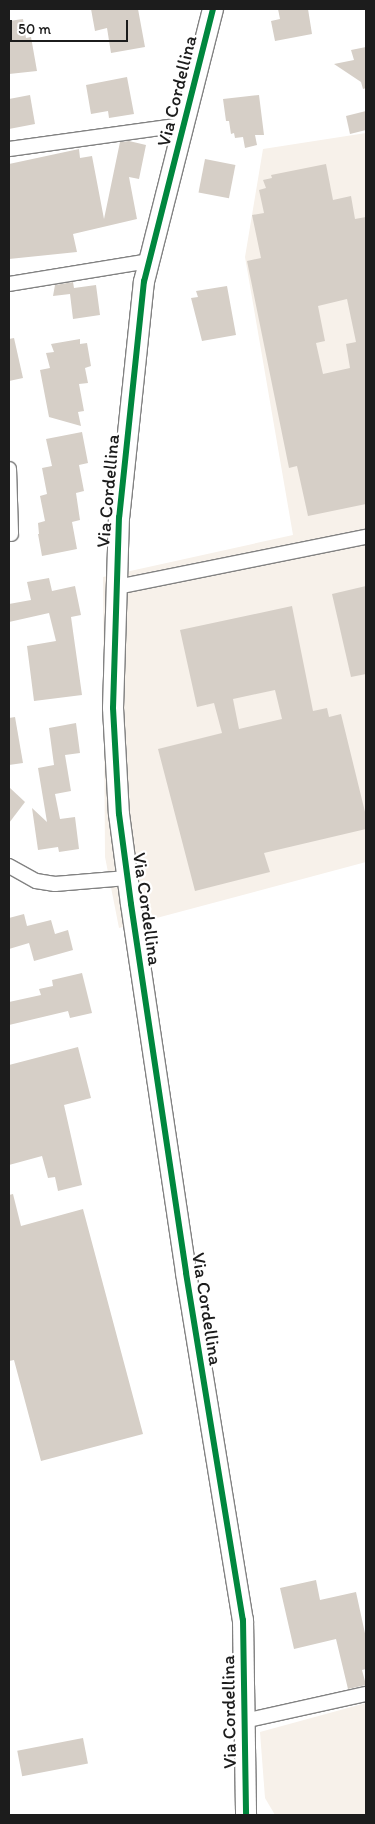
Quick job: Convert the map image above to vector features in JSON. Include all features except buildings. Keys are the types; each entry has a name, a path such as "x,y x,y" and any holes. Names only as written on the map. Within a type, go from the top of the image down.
{"street":[{"name":"Via Cordellina","path":"213,9 144,282 119,517 113,708 119,814 127,878 186,1273 243,1620 246,1815"},
{"path":"9,150 183,125"},
{"path":"9,284 149,261"},
{"path":"9,469 12,534"},
{"path":"117,587 366,537"},
{"path":"9,866 36,881 55,884 127,878"},
{"path":"244,1721 366,1694"}],"shaded area":[{"path":"366,133 366,862 119,928 105,857 103,577 293,535 245,257 263,149"},
{"path":"366,1703 366,1815 275,1815 265,1798 260,1732"}],"cycle path":[{"path":"213,9 144,281 119,517 113,708 119,814 131,904 186,1273 243,1620 246,1815"}]}
